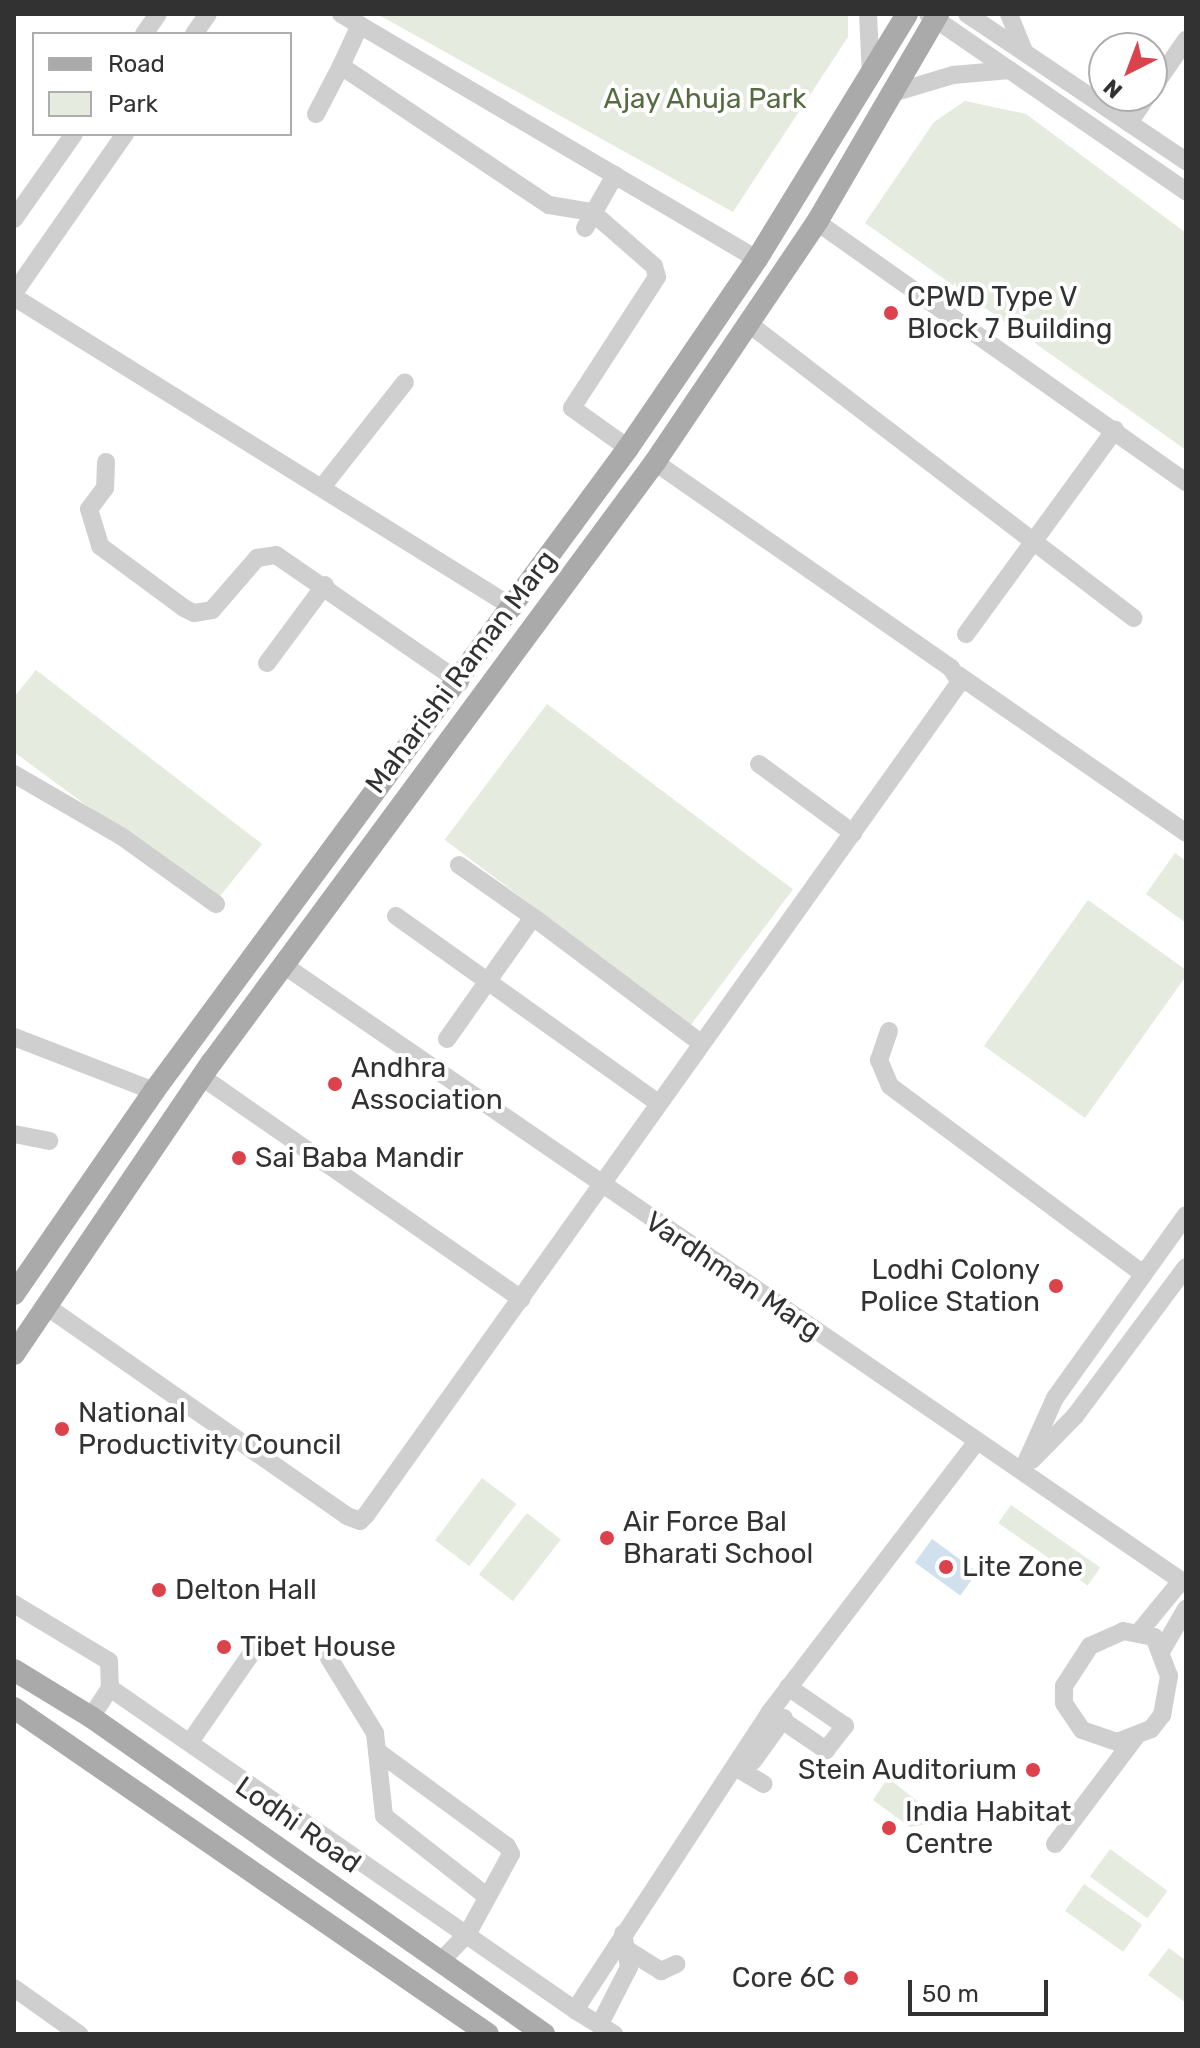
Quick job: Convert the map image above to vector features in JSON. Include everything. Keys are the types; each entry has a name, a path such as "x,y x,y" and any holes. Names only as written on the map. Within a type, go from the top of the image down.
{"main road":[{"name":"Maharishi Raman Marg","path":"14,1294 154,1091 460,682 628,448 757,259 907,14"},
{"name":"Maharishi Raman Marg","path":"14,1354 282,964 655,462 817,222 934,16"},
{"name":"Lodhi Road","path":"14,1670 91,1717 544,2034"},
{"path":"14,1708 488,2034"}],"street":[{"path":"145,32 158,14"},
{"path":"195,32 208,14"},
{"path":"341,14 757,259"},
{"path":"868,14 871,75"},
{"path":"967,14 1186,161"},
{"path":"1009,14 1024,51"},
{"path":"934,16 1186,191"},
{"path":"316,114 360,25"},
{"path":"1168,68 1184,46"},
{"path":"341,66 549,205 589,220 654,266 657,277 572,408 628,448"},
{"path":"893,93 953,75 1010,70"},
{"path":"1129,123 1136,112"},
{"path":"14,219 73,136"},
{"path":"124,136 14,295 514,608"},
{"path":"589,220 615,175"},
{"path":"817,222 1186,482"},
{"path":"749,324 1133,618"},
{"path":"323,486 405,382"},
{"path":"966,634 1115,430"},
{"path":"106,462 105,488 89,509 100,546 184,608 194,613 212,610 263,554 276,555 325,585 460,682"},
{"path":"655,462 1186,833"},
{"path":"267,663 325,585"},
{"path":"46,1306 360,1521 958,687 958,675"},
{"path":"759,764 853,833"},
{"path":"14,774 121,836 216,904"},
{"path":"459,865 701,1043"},
{"path":"396,916 658,1103"},
{"path":"447,1039 533,917"},
{"name":"Vardhman Marg","path":"282,964 602,1187 1184,1582"},
{"path":"889,1031 879,1060 890,1086 1143,1274"},
{"path":"14,1037 154,1091"},
{"path":"202,1077 522,1299"},
{"path":"14,1134 49,1141"},
{"path":"1022,1471 1055,1398 1186,1215"},
{"path":"1022,1471 1075,1416 1186,1267"},
{"path":"575,2010 626,1942 777,1715 788,1687 870,1587 977,1441"},
{"path":"1140,1631 1184,1582"},
{"path":"14,1604 109,1661 110,1688 91,1717"},
{"path":"1162,1650 1186,1609"},
{"path":"1140,1631 1154,1637 1162,1650 1169,1676 1168,1697 1151,1729 1135,1738 1117,1742 1082,1730 1071,1718 1064,1694 1070,1671 1090,1646 1102,1637 1140,1631"},
{"path":"190,1742 255,1648"},
{"path":"329,1658 375,1733 384,1816 485,1895"},
{"path":"777,1715 826,1750 845,1726 788,1687"},
{"path":"110,1688 575,2010 607,2029 629,1967 626,1942"},
{"path":"1055,1844 1135,1738"},
{"path":"377,1751 507,1846 508,1861 485,1895 468,1933 441,1961"},
{"path":"741,1769 764,1784"},
{"path":"626,1942 661,1971 677,1964"},
{"path":"14,1988 79,2034"}],"green space":[{"name":"Ajay Ahuja Park","path":"377,14 848,14 848,37 733,212"},
{"path":"965,101 1026,114 1186,233 1186,450 865,223 934,122"},
{"path":"36,670 262,844 216,901 14,752 14,697"},
{"path":"547,704 793,889 691,1025 445,840"},
{"path":"1175,853 1186,861 1186,923 1146,894"},
{"path":"1088,900 1186,970 1186,976 1085,1118 984,1046"},
{"path":"482,1478 516,1504 469,1566 435,1540"},
{"path":"1011,1505 1100,1568 1088,1586 998,1523"},
{"path":"527,1513 561,1539 513,1601 479,1574"},
{"path":"888,1778 921,1804 927,1824 910,1827 873,1800"},
{"path":"1110,1849 1167,1891 1147,1918 1090,1877"},
{"path":"1084,1884 1142,1925 1123,1952 1065,1911"},
{"path":"1169,1948 1186,1961 1186,2003 1148,1975"}],"water":[{"name":"Lite Zone","path":"932,1539 977,1572 960,1595 915,1562"}],"place":[{"name":"CPWD Type V Block 7 Building","path":"891,313"},
{"name":"Andhra Association","path":"335,1084"},
{"name":"Sai Baba Mandir","path":"239,1158"},
{"name":"Lodhi Colony Police Station","path":"1056,1286"},
{"name":"National Productivity Council","path":"62,1429"},
{"name":"Air Force Bal Bharati School","path":"607,1538"},
{"name":"Lite Zone","path":"946,1567"},
{"name":"Delton Hall","path":"159,1590"},
{"name":"Tibet House","path":"224,1647"},
{"name":"Stein Auditorium","path":"1033,1770"},
{"name":"India Habitat Centre","path":"889,1828"},
{"name":"Core 6C","path":"851,1978"}]}
